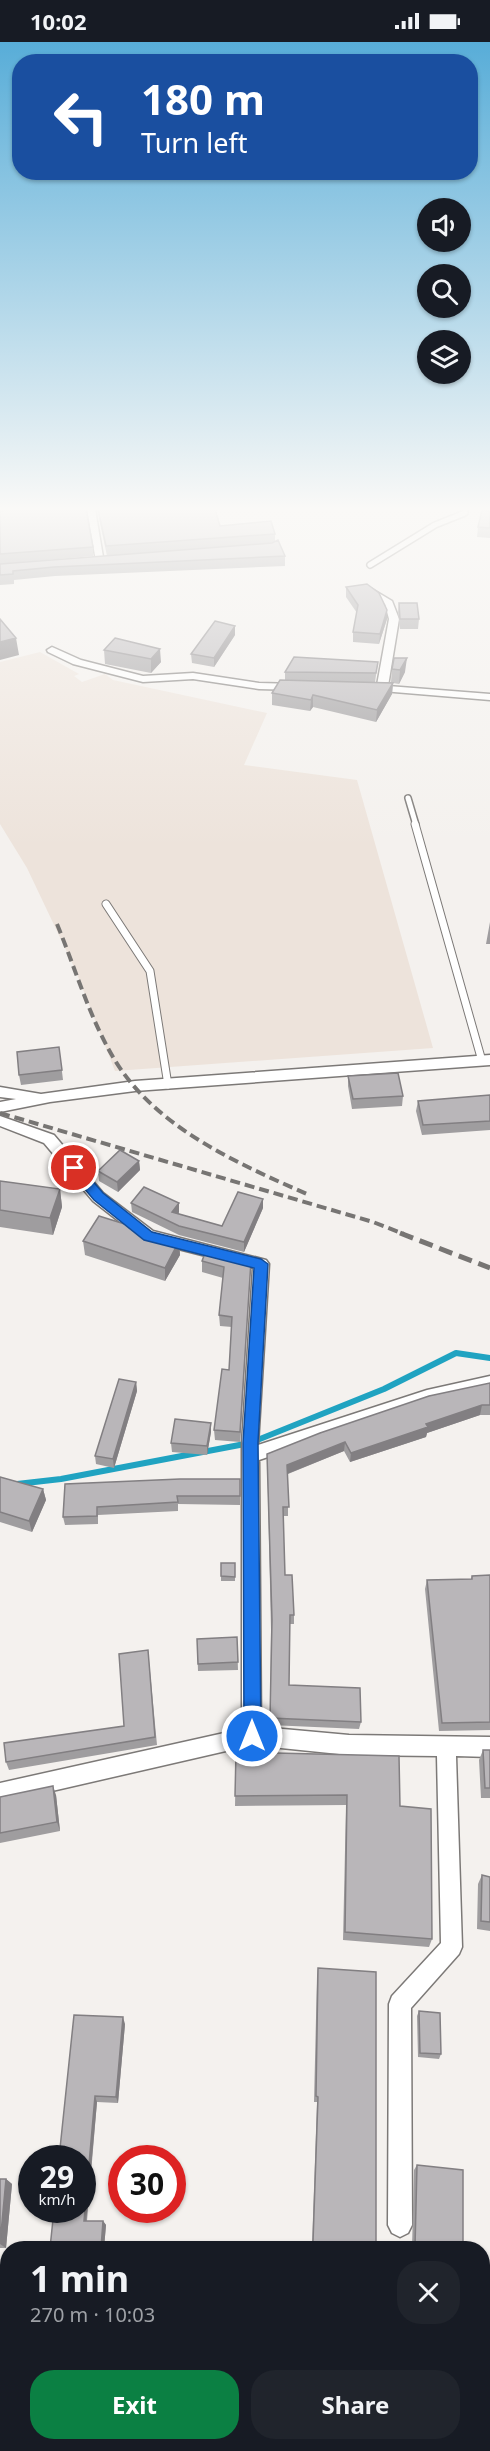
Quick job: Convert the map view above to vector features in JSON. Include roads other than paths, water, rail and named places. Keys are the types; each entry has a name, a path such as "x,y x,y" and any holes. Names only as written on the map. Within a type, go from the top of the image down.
{"street":[{"path":"382,688 394,621"},
{"path":"52,650 77,662 143,679 194,676 259,686 304,687"},
{"path":"360,688 490,697"},
{"path":"0,1107 50,1097 168,1084 486,1060"},
{"path":"0,1092 50,1097"},
{"path":"0,1121 49,1139 98,1197 148,1236 261,1264 251,1455 252,1736"},
{"path":"251,1455 427,1397 490,1383"},
{"path":"0,1793 252,1736 349,1745 490,1747"},
{"path":"400,2225 400,2004 452,1947 446,1745"}],"lane":[{"path":"408,798 486,1060"},
{"path":"106,904 150,971 168,1084"}],"waterway":[{"path":"17,1484 61,1479 250,1443 384,1389 456,1353 490,1358"}],"railway":[{"path":"57,924 98,1029 116,1062 133,1086 154,1107 202,1142 255,1171 309,1195"},
{"path":"0,1113 373,1222 404,1234"},
{"path":"400,1233 490,1268"}]}
